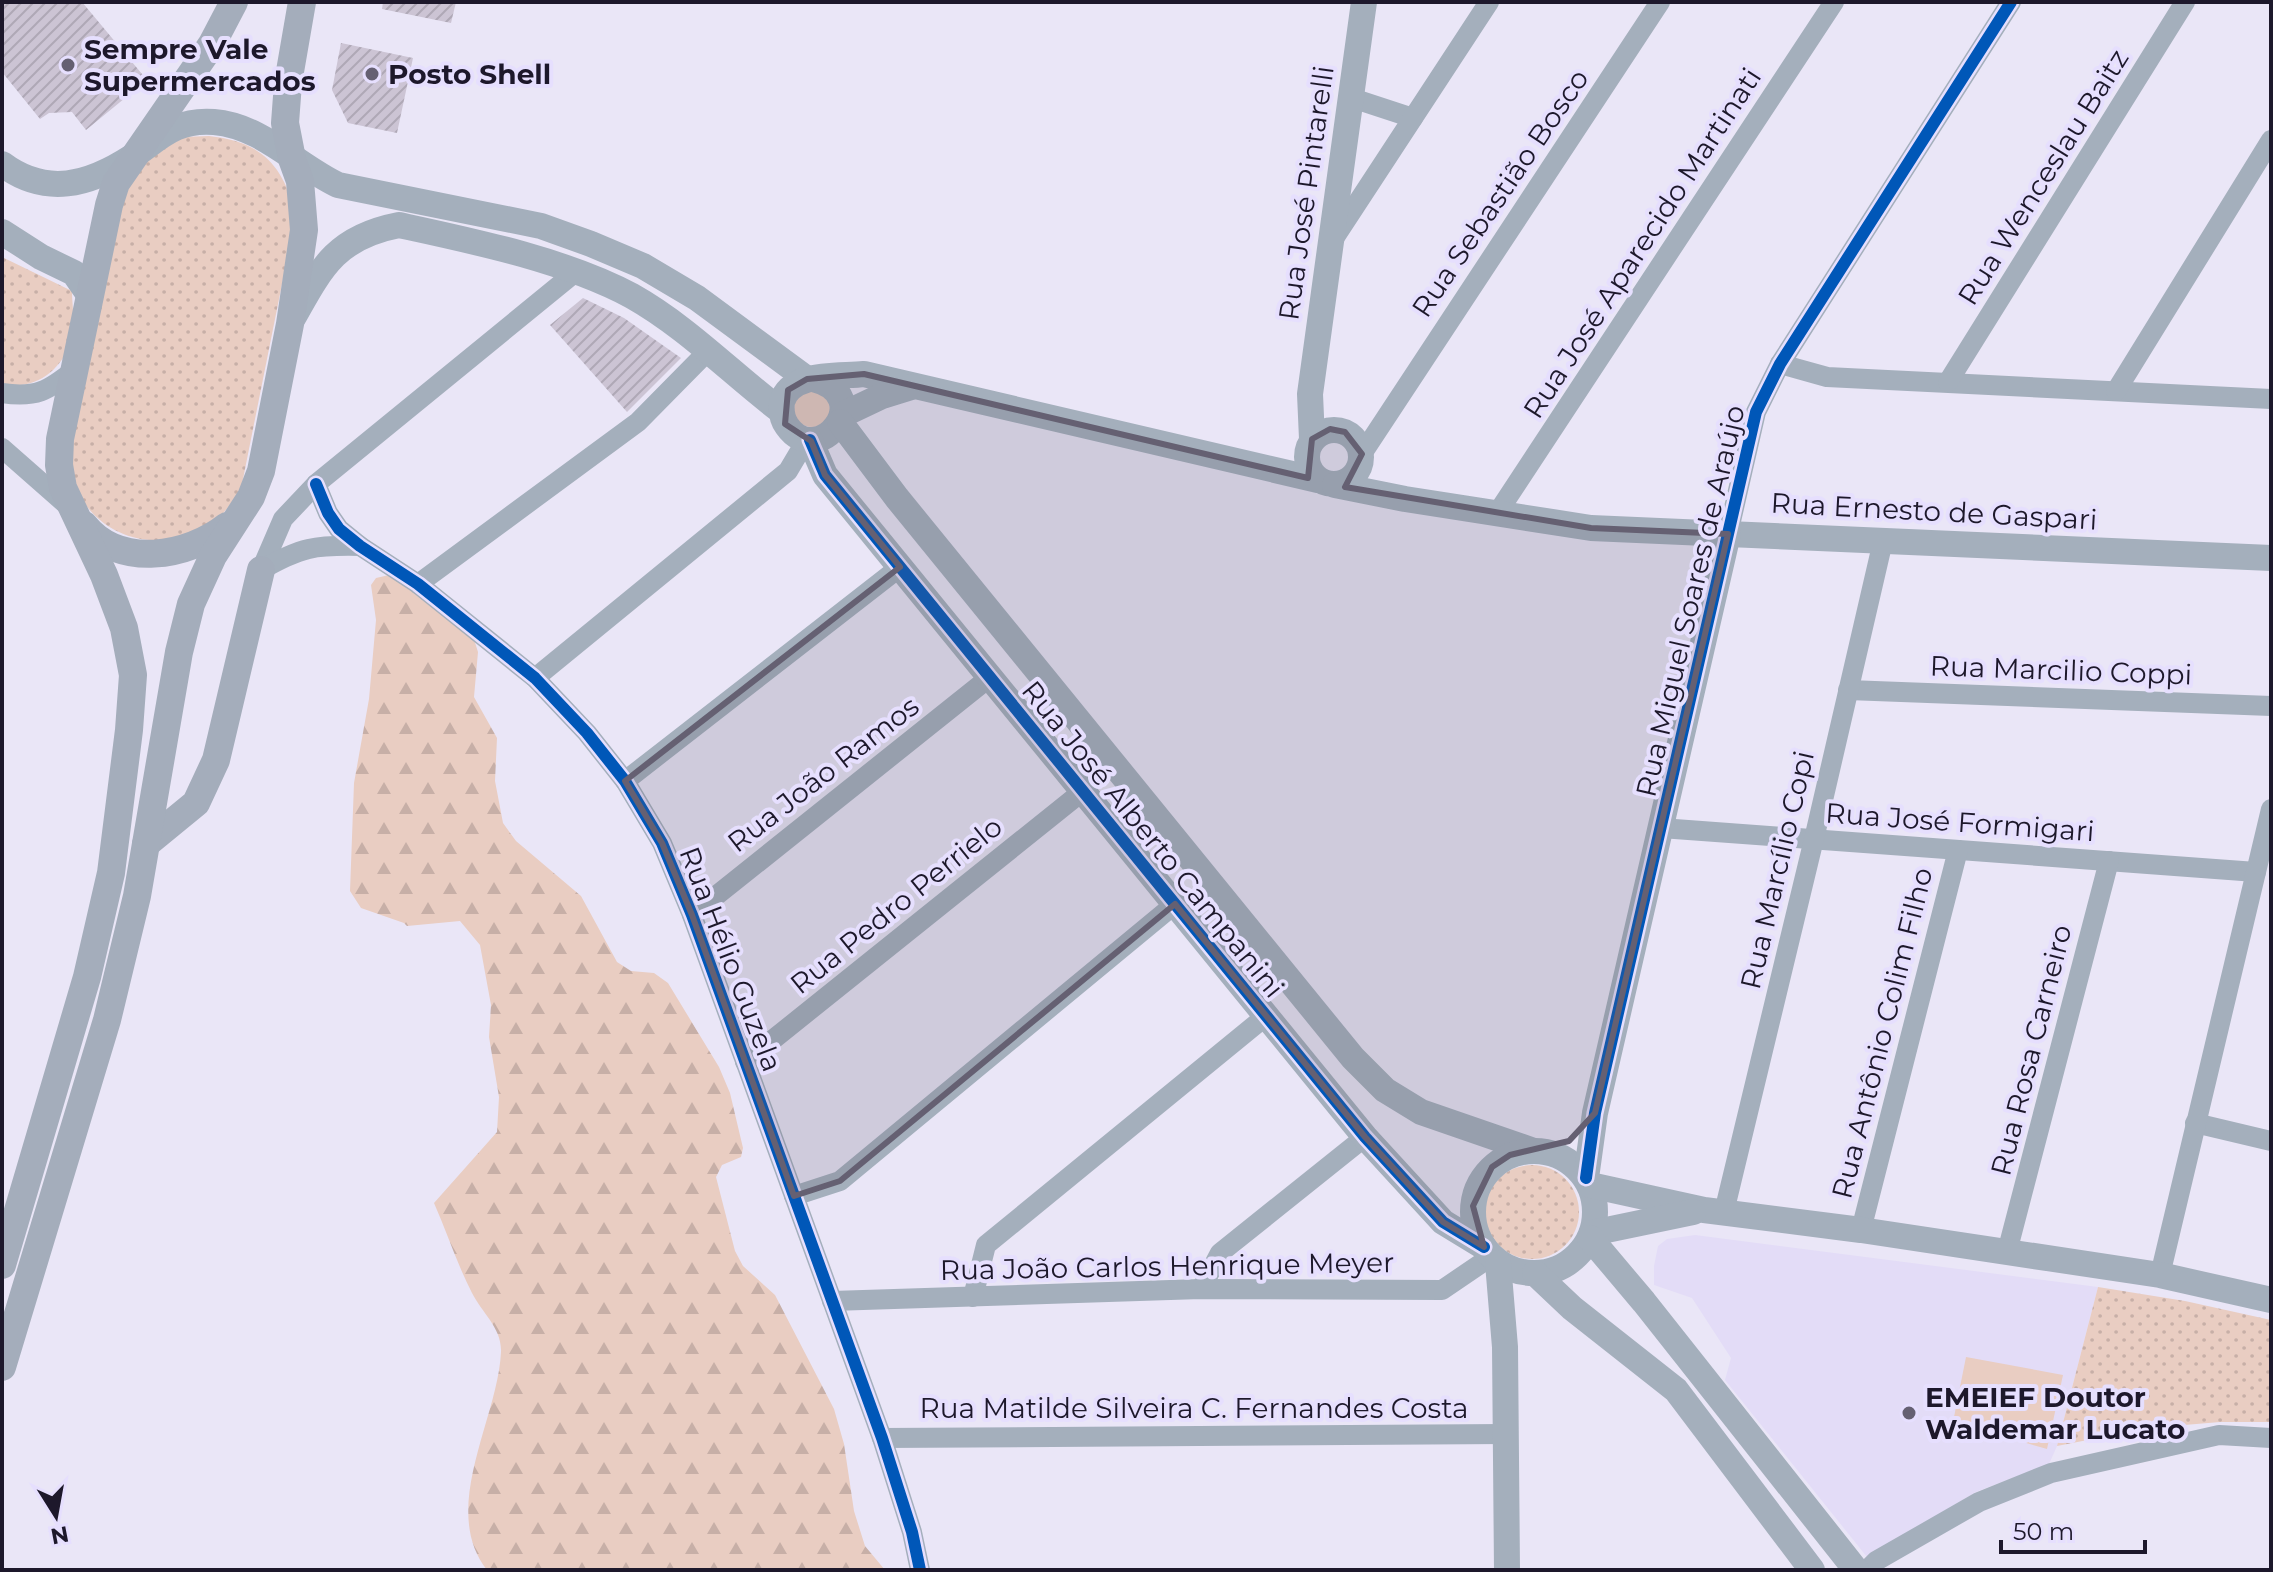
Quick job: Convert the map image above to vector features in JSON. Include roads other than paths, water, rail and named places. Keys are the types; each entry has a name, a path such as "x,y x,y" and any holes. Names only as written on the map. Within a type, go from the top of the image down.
{"main road":[{"path":"2,1265 87,977 111,873 133,675 124,628 104,575 63,488 59,465 60,439 116,183 212,44 234,2"},
{"path":"2,1367 107,1020 134,909 179,652 191,604 213,556 251,497 261,471 290,324 304,230 300,181 285,123 288,83 302,2"},
{"path":"73,511 91,533 114,547 144,555 176,552 201,543 240,516"},
{"path":"146,844 196,803 216,760 261,570"}],"street":[{"name":"Rua José Pintarelli","path":"1316,439 1310,394 1364,2"},
{"path":"1331,244 1489,2"},
{"name":"Rua Sebastião Bosco","path":"1359,454 1660,2"},
{"name":"Rua José Aparecido Martinati","path":"1496,515 1834,2"},
{"name":"Rua Miguel Soares de Araújo","path":"1588,1182 1595,1113 1756,412 1780,364 2011,2"},
{"name":"Rua Wenceslau Baitz","path":"1948,382 2185,2"},
{"path":"1352,98 1413,118"},
{"path":"2,164 29,181 61,186 92,179 132,157 162,134 183,125 212,122 240,127 269,140 292,159 338,185 541,226 643,266 697,298 810,379 826,382 836,390 842,402 841,419 833,432 808,440 794,434 785,424 781,411 788,390 810,379"},
{"path":"2116,391 2271,140"},
{"path":"290,324 318,272 341,248 372,230 399,225 578,270 633,296 682,328 781,411"},
{"path":"2,232 41,257 74,273 90,296"},
{"path":"261,570 283,519 316,484 578,270"},
{"path":"418,584 638,422 709,350"},
{"path":"1780,364 1827,377 2271,399"},
{"path":"2,393 25,396 50,389 74,370"},
{"name":"Rua Ernesto de Gaspari","path":"810,379 864,374 1405,499 1591,528 2271,558"},
{"path":"841,419 882,396 915,386"},
{"name":"Rua José Alberto Campanini","path":"841,419 897,498 1353,1058 1385,1090 1421,1112 1537,1150"},
{"path":"1345,432 1359,454 1351,479 1326,482 1308,467 1316,439 1345,432"},
{"name":"Rua Ernesto de Gaspari","path":"1244,463 1316,439"},
{"path":"535,678 788,471 808,440"},
{"name":"Rua José Alberto Campanini","path":"808,440 825,475 1365,1137 1443,1222 1491,1255"},
{"path":"2,448 73,511"},
{"name":"Rua Ernesto de Gaspari","path":"1359,454 1405,499"},
{"name":"Rua Hélio Guzela","path":"316,484 328,513 339,529 418,584 535,678 587,733 625,781 662,843 692,915 882,1438 912,1532 920,1570"},
{"name":"Rua Marcílio Copi","path":"1714,1211 1814,839 1883,541"},
{"path":"261,570 292,552 319,545 360,546"},
{"path":"625,781 900,567"},
{"name":"Rua João Ramos","path":"692,915 990,677"},
{"name":"Rua Marcilio Coppi","path":"1848,690 2271,706"},
{"name":"Rua Pedro Perrielo","path":"745,1062 1083,791"},
{"path":"2160,1275 2271,809"},
{"name":"Rua José Formigari","path":"1661,828 2256,872"},
{"name":"Rua Antônio Colim Filho","path":"1861,1230 1958,850"},
{"name":"Rua Rosa Carneiro","path":"2007,1252 2109,861"},
{"path":"794,1196 840,1181 1175,904"},
{"path":"973,1297 986,1245 1266,1016"},
{"path":"1507,1570 1505,1347 1491,1255 1475,1227 1473,1206 1479,1185 1492,1167 1510,1155 1569,1141 1583,1131 1595,1113"},
{"path":"2195,1123 2271,1141"},
{"path":"1201,1289 1220,1253 1365,1137"},
{"path":"1530,1273 1557,1269 1577,1256 1591,1236 1596,1217 1595,1201 1588,1182 1575,1165 1560,1155 1537,1150"},
{"path":"1588,1182 1714,1211 2160,1275 2271,1300"},
{"path":"1591,1236 1714,1211"},
{"path":"1591,1236 1856,1570"},
{"path":"1491,1255 1530,1273 1676,1390 1812,1570"},
{"name":"Rua João Carlos Henrique Meyer","path":"832,1301 1201,1289 1442,1290 1491,1255"},
{"path":"1505,1347 1530,1273"},
{"name":"Rua Matilde Silveira C. Fernandes Costa","path":"882,1438 1506,1434"},
{"path":"1867,1570 1876,1561 1979,1502 2051,1473 2219,1435 2271,1438"}],"place":[{"name":"Sempre Vale Supermercados","path":"68,65"},
{"name":"Posto Shell","path":"372,74"},
{"name":"EMEIEF Doutor Waldemar Lucato","path":"1909,1413"}]}
